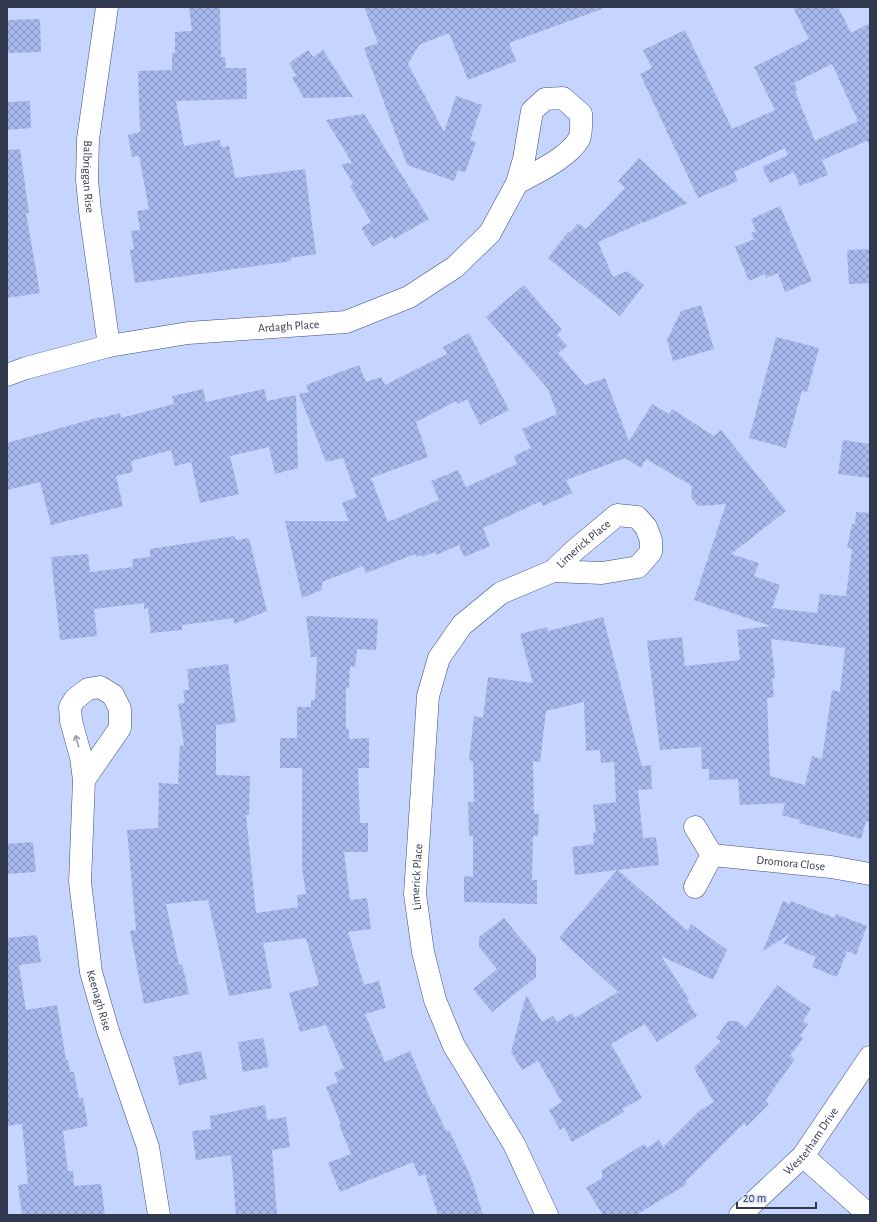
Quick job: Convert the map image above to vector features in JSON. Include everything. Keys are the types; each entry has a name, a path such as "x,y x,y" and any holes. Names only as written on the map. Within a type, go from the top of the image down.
{"street":[{"name":"Balbriggan Rise","path":"107,7 88,139 87,180 109,346"},
{"name":"Ardagh Place","path":"7,375 26,368 109,346 188,333 346,322 409,298 455,267 490,233 518,183"},
{"name":"Limerick Place","path":"547,1215 514,1144 454,1046 435,1000 423,952 415,894 428,696 439,658 462,625 501,593 553,571"},
{"name":"Keenagh Rise","path":"84,780 80,882 91,972 108,1031 148,1147 159,1215"},
{"path":"695,827 712,855 695,887"},
{"name":"Dromora Close","path":"712,855 831,867 870,874"},
{"name":"Westerham Drive","path":"740,1215 803,1156 870,1057"},
{"path":"803,1156 869,1215"}],"building":[{"path":"189,7 220,7 221,57 225,57 226,68 246,68 247,99 176,101 184,146 220,140 221,147 229,146 235,178 305,169 316,254 291,258 291,261 135,283 130,250 134,249 131,231 140,230 137,211 149,209 139,156 132,157 128,135 140,132 138,71 172,70 172,53 175,53 175,32 192,31"},
{"path":"364,7 602,7 602,9 509,43 516,61 468,80 449,33 419,45 408,64 444,132 456,96 482,105 470,140 476,142 465,173 458,170 454,181 407,165 364,48 378,43"},
{"path":"793,7 838,7 851,33 870,23 870,147 867,141 822,160 828,175 800,186 794,172 770,183 762,167 788,155 785,148 734,172 738,181 698,198 640,74 652,68 643,50 685,30 732,129 775,110 754,67 809,39","holes":["832,64 858,121 815,141 795,91 798,90 794,83"]},
{"path":"40,19 41,52 7,53 7,20"},
{"path":"308,50 313,57 323,50 353,97 304,98 292,78 296,75 289,63"},
{"path":"30,101 31,128 7,130 7,102"},
{"path":"364,114 429,219 394,239 392,236 373,247 361,228 371,222 350,186 353,184 341,164 352,163 326,120"},
{"path":"20,149 29,213 26,213 40,293 7,298 7,150"},
{"path":"639,158 687,203 643,223 642,221 639,224 598,242 613,277 627,271 644,285 620,316 548,258 568,232 570,233 578,223 586,229 625,188 618,181"},
{"path":"780,206 812,281 785,292 778,273 766,278 765,274 749,281 735,247 754,239 751,233 756,231 751,219"},
{"path":"870,249 870,283 849,284 847,250"},
{"path":"524,285 562,330 557,334 567,346 558,353 585,385 605,378 629,441 652,404 669,414 672,409 714,436 721,430 786,511 731,554 759,563 754,576 780,585 772,608 817,613 820,594 846,596 852,549 847,548 852,524 855,524 856,512 870,513 870,822 866,821 861,839 799,823 800,820 782,815 785,803 740,805 738,779 709,780 709,769 702,769 701,747 660,750 647,641 682,637 685,666 740,660 737,630 771,626 694,600 726,504 698,506 691,498 692,486 646,459 641,468 625,458 566,480 572,493 543,506 541,501 483,528 490,546 464,557 459,545 436,555 435,552 422,557 421,555 416,557 415,554 366,573 363,566 322,582 322,590 302,598 285,521 349,521 342,503 357,497 343,458 326,462 299,394 309,392 306,385 359,365 366,382 381,377 385,385 447,354 443,347 469,333 509,410 480,425 467,399 458,404 456,401 416,422 428,457 371,478 388,522 439,500 431,481 458,470 466,487 517,464 514,456 531,448 522,429 557,414 548,389 486,317","holes":["771,639 845,648 840,692 832,690 822,759 812,756 805,785 770,776 767,698 774,697 772,679 775,678"]},
{"path":"701,305 714,349 673,361 667,340 681,311"},
{"path":"776,337 819,348 807,392 802,391 786,448 749,438"},
{"path":"203,389 206,402 264,389 267,401 296,395 298,468 275,474 269,447 230,456 239,494 200,503 191,462 175,466 171,450 131,461 133,472 116,476 123,506 51,525 40,482 7,490 7,443 100,417 120,413 121,418 174,404 172,396"},
{"path":"843,440 870,444 870,478 838,474"},
{"path":"235,536 236,540 249,538 267,611 234,624 233,618 182,625 182,630 151,633 148,608 144,609 144,603 94,609 97,636 60,640 51,557 88,554 90,572 133,567 132,559 150,557 150,549"},
{"path":"306,616 378,619 376,650 357,649 355,667 350,666 349,688 346,688 346,729 349,729 349,739 369,738 369,768 358,768 360,823 368,823 368,852 344,852 350,900 367,898 371,929 348,932 364,985 379,981 386,1008 365,1014 385,1062 410,1051 433,1106 434,1105 446,1131 449,1130 471,1177 483,1215 438,1215 425,1174 419,1177 413,1162 340,1192 328,1163 351,1154 326,1087 338,1082 334,1073 344,1068 326,1025 300,1032 289,993 319,985 306,938 263,943 272,988 229,996 208,900 166,904 179,965 182,964 189,994 144,1004 130,931 136,930 127,830 158,828 159,783 178,784 180,745 184,746 178,704 185,703 183,690 189,690 187,669 228,664 236,722 216,725 216,775 250,776 249,815 246,815 256,913 298,907 297,895 306,894 302,868 302,768 280,768 280,738 297,738 297,707 311,707 311,700 315,700 317,657 311,657"},
{"path":"603,617 642,766 651,765 652,789 638,790 643,838 656,837 659,865 618,870 688,931 691,924 727,950 713,980 661,956 689,999 687,1000 697,1016 657,1042 645,1024 611,1044 642,1098 622,1109 624,1112 572,1142 564,1127 560,1130 549,1110 562,1102 538,1061 522,1070 511,1052 526,995 542,1022 553,1016 557,1022 572,1013 575,1018 618,992 559,938 617,870 575,875 572,847 594,844 593,833 596,832 593,805 616,802 614,762 601,763 600,750 586,751 584,702 546,711 540,762 533,761 534,814 539,814 538,836 533,836 532,880 537,880 537,904 464,902 464,876 473,877 473,836 469,836 468,802 474,802 473,761 469,760 474,716 483,718 488,677 533,683 520,634 547,627 548,631"},
{"path":"33,842 36,872 7,874 7,844"},
{"path":"783,901 790,904 791,901 835,918 836,914 867,926 856,955 847,951 837,977 812,967 816,957 783,943 790,934 763,951"},
{"path":"504,918 536,957 536,977 492,1012 473,989 497,969 479,947 479,937"},
{"path":"37,935 41,962 19,965 26,1010 57,1005 66,1060 68,1060 70,1072 74,1072 79,1098 83,1098 88,1126 63,1131 68,1171 73,1171 74,1186 101,1184 105,1215 22,1215 18,1185 28,1184 22,1124 7,1126 7,938"},
{"path":"777,985 811,1009 803,1021 808,1024 800,1036 803,1038 790,1056 795,1059 765,1101 769,1104 747,1126 744,1123 685,1182 687,1184 636,1215 603,1215 586,1188 602,1178 602,1170 644,1144 647,1148 659,1140 663,1147 699,1111 714,1102 694,1068 721,1041 716,1038 728,1021 737,1021 746,1028"},
{"path":"263,1038 269,1067 243,1072 238,1042"},
{"path":"201,1051 207,1079 179,1085 173,1057"},
{"path":"265,1105 267,1120 286,1117 290,1147 272,1150 277,1215 236,1215 231,1155 196,1160 192,1131 211,1129 210,1116"}]}
